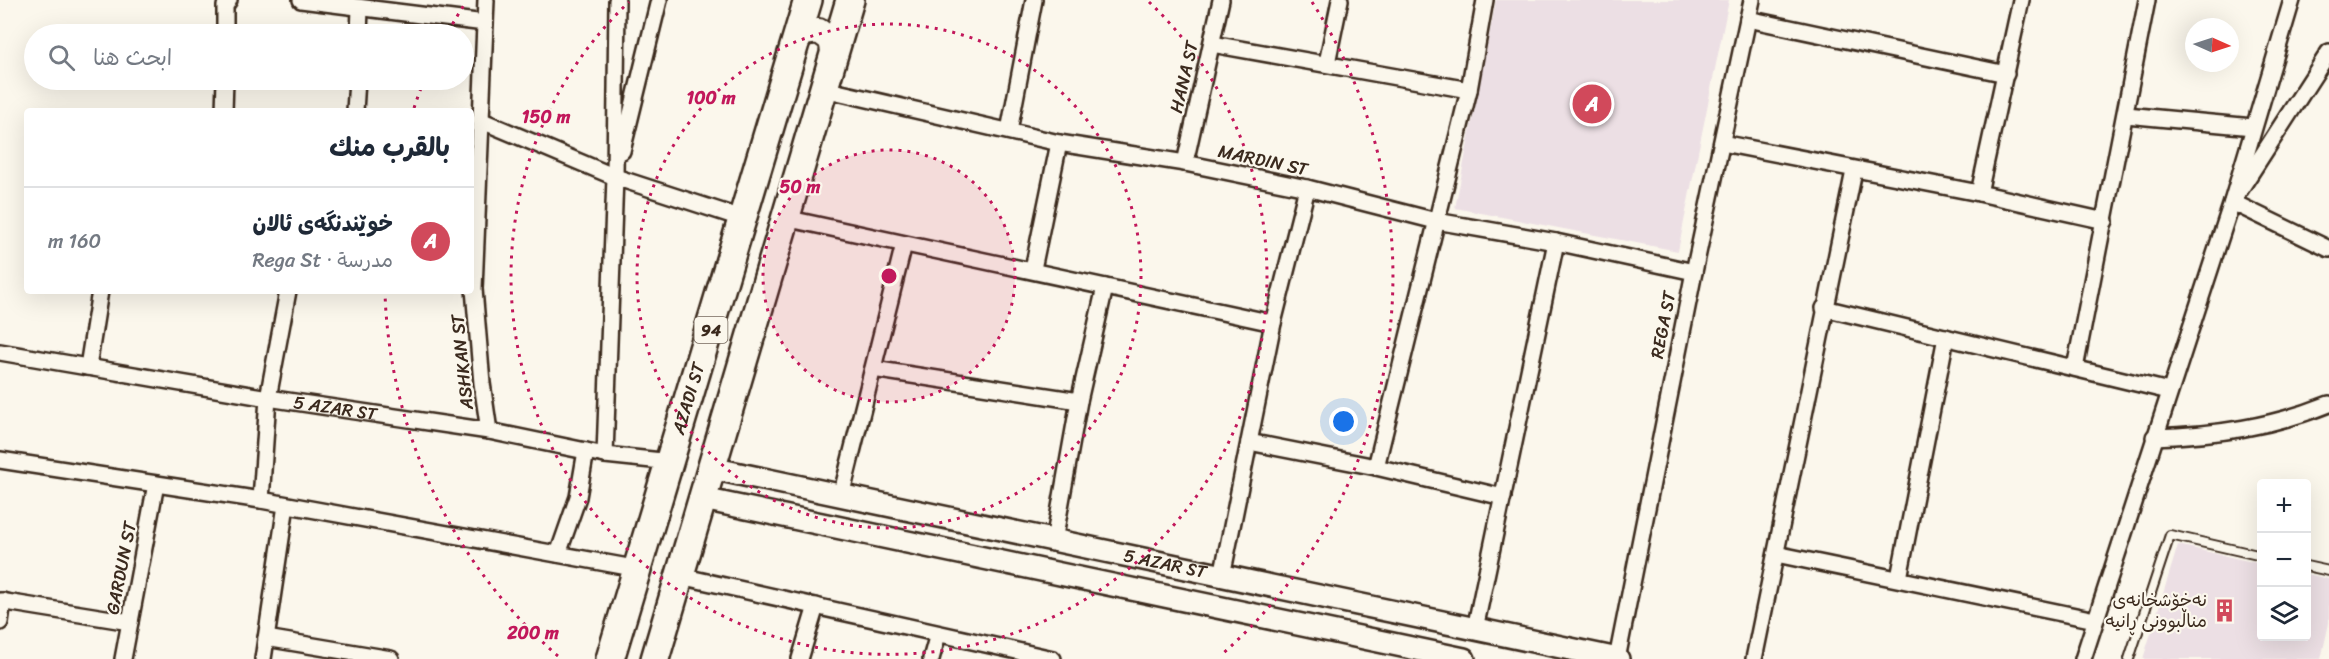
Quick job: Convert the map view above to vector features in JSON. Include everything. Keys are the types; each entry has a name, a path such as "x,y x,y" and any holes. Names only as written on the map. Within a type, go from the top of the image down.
{"highway":[{"name":"AZADI ST","path":"610,659 639,569 808,0"},
{"path":"655,659 850,0"}],"main road":[{"path":"794,46 803,33 819,31 831,40 834,56"},
{"name":"5 AZAR ST","path":"711,468 1618,659"},
{"name":"5 AZAR ST","path":"703,498 1464,659"},
{"path":"1296,623 1303,593"}],"street":[{"path":"225,24 225,6 229,0"},
{"path":"301,0 485,23"},
{"name":"ASHKAN ST","path":"474,265 486,0"},
{"path":"605,455 615,177 617,0"},
{"path":"615,177 659,0"},
{"path":"1009,131 1034,0"},
{"name":"HANA ST","path":"1185,163 1221,0"},
{"path":"1327,63 1340,0"},
{"path":"1376,467 1469,90 1485,0"},
{"name":"REGA ST","path":"1618,659 1694,272 1752,0"},
{"path":"1979,193 2021,0"},
{"path":"2075,368 2106,221 2147,0"},
{"path":"2083,659 2232,202 2292,0"},
{"path":"359,24 360,9"},
{"path":"1748,19 2006,74"},
{"path":"1212,44 1469,90"},
{"path":"2232,202 2329,52"},
{"name":"MARDIN ST","path":"824,89 1059,143 1185,163 1307,188 1436,221 1556,242 1694,272"},
{"path":"224,108 225,90"},
{"path":"355,108 356,90"},
{"path":"2126,115 2253,127"},
{"path":"480,120 615,177 744,219"},
{"path":"1033,269 1059,143"},
{"path":"1722,143 1854,171 1979,193 2106,221"},
{"path":"1754,659 1824,308 1854,171"},
{"path":"1222,576 1273,323 1307,188"},
{"path":"2232,202 2329,249"},
{"path":"785,218 1033,269 1273,323"},
{"path":"1475,629 1556,242"},
{"path":"841,496 904,243"},
{"path":"1054,540 1079,401 1105,287"},
{"path":"88,367 100,294"},
{"path":"261,500 268,398 287,294"},
{"name":"ASHKAN ST","path":"473,294 489,431"},
{"path":"1824,308 2169,391"},
{"path":"1899,578 1946,337"},
{"name":"5 AZAR ST","path":"0,352 268,398 489,431 605,455 671,462"},
{"path":"873,369 1079,401"},
{"path":"2154,437 2240,430 2289,418 2329,404"},
{"path":"1249,442 1376,467 1503,497"},
{"path":"558,554 578,496 586,451"},
{"path":"0,460 261,500 639,569"},
{"name":"GARDUN ST","path":"123,659 156,484"},
{"path":"263,659 286,505"},
{"path":"1776,554 2095,620"},
{"path":"680,576 1053,659"},
{"path":"0,622 2,601 130,622"},
{"path":"800,659 816,606"},
{"path":"931,659 938,634"},
{"path":"266,638 331,654 391,659"}],"lane":[{"path":"2129,659 2170,535 2257,555"},
{"path":"2311,567 2329,571"}],"shaded area":[{"path":"1496,0 1729,0 1678,251 1455,208"},
{"name":"نەخۆشخانەی مناڵبوونی ڕانیە","path":"2178,545 2257,563 2257,641 2311,641 2311,575 2329,579 2329,623 2321,659 2143,659"}],"place":[{"name":"خوێندنگەی ئالان","path":"1592,104"},
{"name":"نەخۆشخانەی مناڵبوونی ڕانیە","path":"2225,610"}]}
